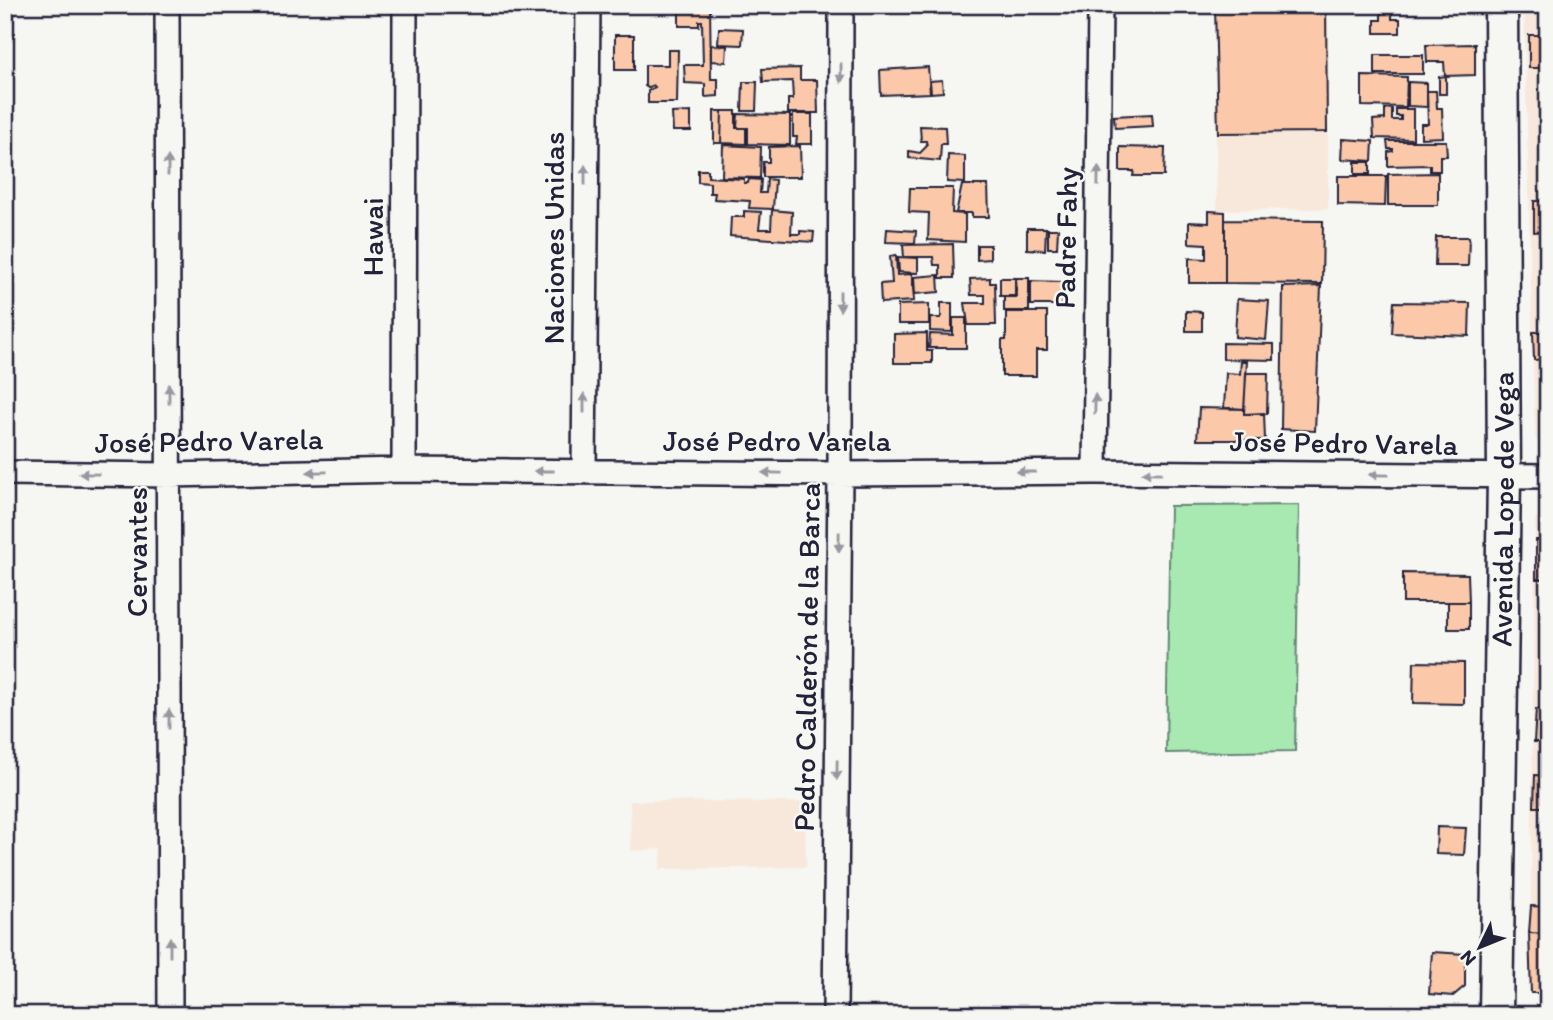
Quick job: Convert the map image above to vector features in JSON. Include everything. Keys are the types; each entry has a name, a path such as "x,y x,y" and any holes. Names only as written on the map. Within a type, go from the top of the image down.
{"main road":[{"name":"Avenida Lope de Vega","path":"1496,1015 1504,477 1501,5"}],"street":[{"name":"Cervantes","path":"167,5 170,1015"},
{"name":"Hawai","path":"404,470 405,5"},
{"name":"Naciones Unidas","path":"584,471 587,5"},
{"name":"Pedro Calderón de la Barca","path":"835,1015 841,5"},
{"name":"Padre Fahy","path":"1095,472 1100,5"},
{"name":"José Pedro Varela","path":"5,473 169,475 404,470 1548,476"}],"shaded area":[{"path":"1214,5 1328,5 1328,209 1217,210"},
{"path":"1524,5 1548,5 1548,446 1541,445 1535,439"},
{"path":"1548,507 1548,994 1534,994 1530,991 1535,519"},
{"path":"630,801 805,802 806,867 660,869 662,849 631,851"}],"green space":[{"path":"1299,505 1295,751 1166,753 1170,506"}],"building":[{"path":"679,5 710,5 711,79 718,79 718,96 705,97 705,84 685,83 684,65 703,65 702,21 699,21 699,26 679,26"},
{"path":"1215,5 1326,5 1327,132 1218,133"},
{"path":"1381,8 1392,8 1392,19 1400,19 1400,33 1375,33 1375,20 1381,20"},
{"path":"719,28 743,29 742,45 718,44"},
{"path":"615,35 634,35 634,70 615,70"},
{"path":"1529,35 1548,35 1548,68 1529,68"},
{"path":"1475,44 1475,75 1445,76 1444,62 1427,62 1426,45"},
{"path":"711,45 727,46 726,62 711,61"},
{"path":"668,50 678,50 677,103 648,103 648,91 655,87 645,86 645,65 668,65"},
{"path":"1375,55 1423,55 1423,74 1375,74"},
{"path":"928,67 930,93 881,95 880,70"},
{"path":"800,68 800,80 817,80 818,113 788,113 788,99 793,99 792,81 763,82 762,69"},
{"path":"1362,76 1407,77 1406,107 1362,106"},
{"path":"1446,76 1446,94 1439,94 1439,77"},
{"path":"942,80 943,92 931,93 930,81"},
{"path":"743,82 757,82 756,111 742,111"},
{"path":"1408,82 1427,83 1427,107 1408,106"},
{"path":"1427,91 1436,91 1437,108 1442,108 1443,137 1421,138 1421,124 1428,124"},
{"path":"1385,108 1392,109 1392,120 1401,120 1401,116 1396,116 1396,109 1413,109 1413,139 1374,138 1373,120 1385,119"},
{"path":"714,111 722,111 721,143 714,143"},
{"path":"722,111 736,111 736,128 746,128 746,144 721,143"},
{"path":"691,112 691,131 673,131 672,113"},
{"path":"738,114 790,115 790,145 748,144 748,128 737,128"},
{"path":"793,114 812,114 812,144 796,144 797,137 793,137"},
{"path":"1152,114 1153,126 1115,128 1114,116"},
{"path":"920,126 945,127 946,144 941,144 940,161 909,158 909,151 920,153 927,146 926,141 921,141"},
{"path":"1343,139 1373,141 1372,161 1342,159"},
{"path":"1387,141 1446,141 1447,156 1440,156 1440,171 1430,171 1430,165 1388,166 1388,152 1393,149 1388,149"},
{"path":"723,145 761,147 760,178 722,177"},
{"path":"800,146 801,177 763,177 763,162 769,162 769,147"},
{"path":"1120,147 1165,148 1164,176 1133,176 1134,171 1120,171"},
{"path":"948,155 965,156 965,183 947,182"},
{"path":"1355,162 1370,162 1370,174 1355,174"},
{"path":"698,170 708,170 708,177 744,179 744,183 748,183 749,179 761,180 760,193 766,193 767,179 775,180 773,209 749,208 750,201 714,199 715,193 710,193 710,183 698,182"},
{"path":"1438,173 1438,205 1388,205 1388,174"},
{"path":"1338,176 1386,176 1385,206 1338,205"},
{"path":"962,185 988,185 989,217 956,213"},
{"path":"910,188 953,188 952,213 965,214 965,242 928,240 929,213 909,212"},
{"path":"1534,201 1548,201 1548,231 1534,232"},
{"path":"772,210 792,212 791,234 800,234 800,231 814,232 813,242 730,236 731,217 744,217 744,211 761,212 759,229 771,229"},
{"path":"1209,211 1225,212 1225,283 1189,283 1189,258 1206,259 1206,244 1189,243 1189,222 1209,223"},
{"path":"1225,220 1323,221 1322,284 1225,283"},
{"path":"1027,228 1046,228 1045,250 1027,249"},
{"path":"887,229 916,231 915,243 886,242"},
{"path":"1048,229 1058,229 1057,248 1048,248"},
{"path":"1436,237 1469,237 1468,266 1435,266"},
{"path":"953,244 954,278 940,278 940,265 934,265 933,257 904,257 903,245"},
{"path":"977,245 990,245 990,259 977,260"},
{"path":"896,255 897,275 912,274 914,301 881,303 880,284 892,283 890,256"},
{"path":"898,257 918,258 918,273 899,272"},
{"path":"938,275 939,292 915,294 914,277"},
{"path":"990,278 990,283 995,283 996,325 968,325 965,303 985,303 985,295 971,295 970,279"},
{"path":"1000,278 1015,278 1015,296 1000,296"},
{"path":"1016,278 1029,278 1029,311 1004,311 1004,297 1017,297"},
{"path":"1031,281 1063,282 1063,305 1031,305"},
{"path":"1321,286 1315,431 1281,429 1283,287"},
{"path":"1237,299 1269,301 1266,340 1235,337"},
{"path":"1394,302 1470,303 1469,336 1392,333"},
{"path":"941,303 952,303 952,332 930,331 930,318 941,318"},
{"path":"929,304 929,324 898,324 898,305"},
{"path":"1186,311 1202,312 1202,331 1186,331"},
{"path":"1006,312 1047,312 1047,350 1036,350 1036,376 1002,376 1002,340 1006,340"},
{"path":"953,318 966,318 966,348 929,348 930,334 953,335"},
{"path":"1533,332 1548,332 1548,359 1534,360"},
{"path":"927,333 927,351 932,351 932,363 894,363 894,334"},
{"path":"1223,343 1274,344 1274,360 1223,359"},
{"path":"1241,361 1247,361 1244,409 1224,408 1226,373 1240,374"},
{"path":"1246,373 1268,373 1267,414 1244,414"},
{"path":"1199,408 1244,409 1244,414 1264,413 1265,440 1197,440"},
{"path":"1536,540 1548,540 1548,579 1536,579"},
{"path":"1403,573 1468,574 1469,602 1403,602"},
{"path":"1448,602 1469,602 1469,629 1448,629"},
{"path":"1414,662 1464,663 1464,704 1413,703"},
{"path":"1536,709 1548,709 1548,742 1534,742"},
{"path":"1535,775 1548,776 1548,807 1534,807"},
{"path":"1437,827 1466,828 1464,855 1436,854"},
{"path":"1531,906 1548,907 1548,934 1529,933"},
{"path":"1529,933 1548,934 1548,993 1531,993"},
{"path":"1432,952 1465,954 1465,986 1453,996 1429,994"}]}
